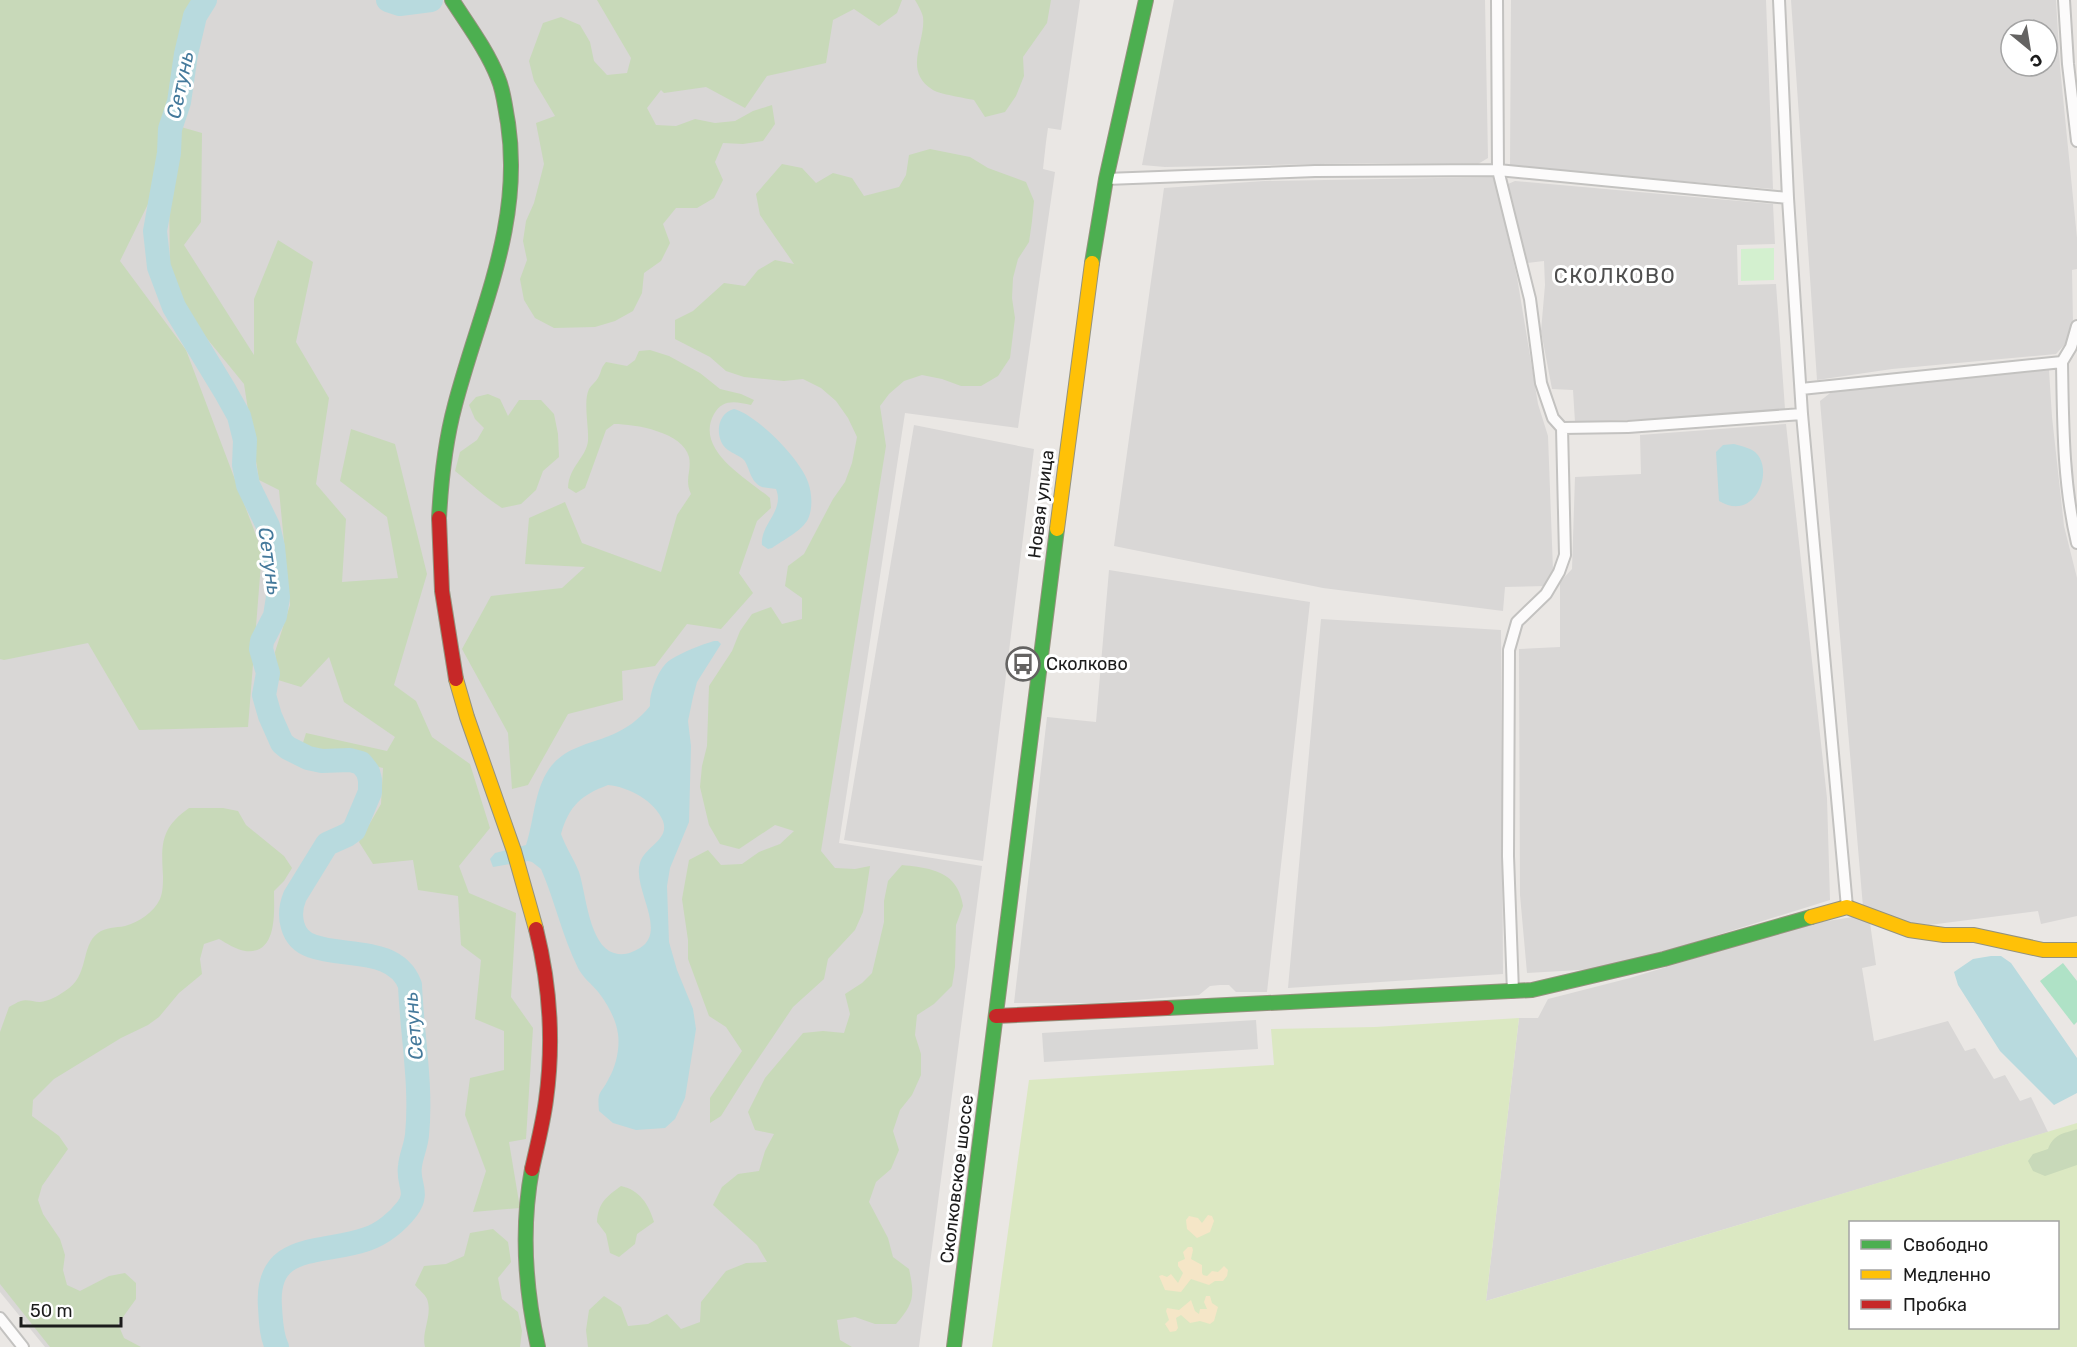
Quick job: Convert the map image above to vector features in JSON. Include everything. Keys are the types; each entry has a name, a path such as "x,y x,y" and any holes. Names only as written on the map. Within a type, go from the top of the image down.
{"street":[{"path":"453,0 499,80 513,152 510,212 500,257 455,406 445,454 439,500 439,547 443,602 455,674 521,876 542,954 550,1009 550,1061 544,1110 529,1188 525,1253 526,1287 538,1347"},
{"name":"Новая улица","path":"996,1016 1083,313 1106,179 1146,0"},
{"path":"1497,0 1498,170 1530,299 1541,383 1553,418 1562,428 1565,555 1559,572 1546,594 1517,622 1509,650 1508,856 1514,992"},
{"path":"1779,0 1788,198 1802,414 1847,907"},
{"path":"2064,0 2068,64 2077,141"},
{"path":"1106,179 1315,171 1498,170 1788,198"},
{"path":"2077,326 2071,346 2062,362 2066,471 2072,523 2077,543"},
{"path":"1801,389 2062,362"},
{"path":"1562,428 1639,427 1802,414"},
{"path":"996,1016 1532,990 1653,962 1847,907 1909,930 1944,935 1974,935 2043,950 2077,950"},
{"name":"Сколковское шоссе","path":"954,1347 996,1016"},
{"path":"0,1318 23,1347"}],"shaded area":[{"path":"0,0 1080,0 1061,130 1048,128 1043,169 1055,172 1018,428 905,413 839,843 982,866 919,1347 45,1347 0,1292"},
{"path":"1174,0 1485,0 1488,158 1478,164 1368,163 1165,167 1142,165"},
{"path":"1511,0 1766,0 1773,189 1510,166"},
{"path":"1791,0 2056,0 2057,18 1999,18 1999,78 2059,78 2059,50 2077,238 2077,269 2072,270 2073,324 2066,343 2056,354 1892,369 1817,380"},
{"path":"1494,177 1517,277 1538,404 1548,436 1553,570 1547,586 1505,587 1503,611 1323,588 1114,546 1164,188 1264,181"},
{"path":"1515,181 1773,204 1775,244 1737,245 1738,285 1776,284 1785,409 1682,418 1575,422 1573,390 1552,389 1541,331 1545,285 1544,261 1527,263 1508,184"},
{"path":"2049,370 2064,526 2077,578 2077,916 2041,924 2038,911 1929,925 1899,922 1863,907 1820,401 1834,390"},
{"path":"1786,424 1827,798 1830,900 1676,948 1597,969 1527,973 1520,895 1519,649 1560,647 1560,582 1572,569 1575,477 1641,474 1640,435"},
{"path":"914,425 1034,449 983,861 844,840"},
{"path":"1109,570 1310,602 1267,992 1236,992 1229,985 1220,985 1210,986 1199,995 1098,1003 1014,1003 1047,717 1096,722"},
{"path":"1321,619 1501,630 1503,974 1288,988"},
{"path":"1853,917 1870,923 1876,965 1862,968 1874,1041 1948,1021 1965,1051 1975,1048 1994,1079 2005,1075 2020,1101 2031,1097 2048,1132 1486,1301 1519,1018 1538,1018 1548,999 1630,978 1808,924"},
{"path":"1256,1020 1258,1049 1044,1062 1042,1033"}],"green space":[{"path":"0,0 200,0 150,200 120,261 186,350 262,551 248,727 139,730 88,643 0,659"},
{"path":"597,0 902,0 897,13 879,26 854,9 833,20 826,63 767,76 745,108 706,87 664,93 661,90 647,108 656,125 676,126 695,119 715,123 735,121 753,111 772,105 775,124 763,141 743,144 723,143 715,162 723,180 714,198 697,208 676,208 663,224 670,243 661,261 644,273 642,293 633,311 615,321 595,327 554,328 535,318 524,300 520,279 527,260 523,241 526,221 534,203 544,164 536,123 555,116 534,81 529,61 543,23 561,17 580,25 590,42 594,61 607,75 627,73 631,58"},
{"path":"915,0 1051,0 1047,23 1023,57 1024,76 1016,96 1005,112 985,117 974,100 933,90 924,82 917,65 923,17"},
{"path":"181,127 202,133 201,222 184,245 254,355 254,299 278,240 313,262 296,342 329,398 316,484 346,519 342,582 398,578 387,517 340,481 351,429 395,444 427,574 394,685 416,701 432,737 470,764 490,828 459,866 469,893 516,913 511,997 533,1028 526,1139 509,1142 520,1208 473,1212 486,1171 465,1115 470,1078 504,1070 504,1031 475,1019 481,960 461,945 458,896 418,890 413,860 373,864 359,842 381,804 383,768 301,749 306,733 387,751 395,737 344,702 329,657 301,687 278,680 275,652 290,605 279,490 259,480 244,384 191,319 170,270 169,193"},
{"path":"930,149 970,157 988,168 1026,182 1034,201 1029,242 1018,259 1013,278 1012,298 1015,318 1010,358 998,376 981,386 961,386 922,375 904,381 889,394 880,406 886,446 821,851 835,868 855,869 870,866 863,912 855,930 828,959 824,979 793,1007 721,1116 710,1123 710,1098 742,1051 726,1027 709,1016 688,959 688,940 682,899 689,860 708,850 721,865 742,864 759,852 780,844 794,831 775,825 739,849 720,844 709,825 700,787 707,746 709,686 732,651 740,631 752,614 771,607 782,624 802,619 802,598 785,586 788,566 804,554 833,499 845,482 852,463 857,437 836,401 821,388 803,379 784,381 744,377 726,371 710,357 675,339 675,320 693,311 724,283 745,286 758,270 775,260 794,264 760,215 756,194 782,164 802,168 816,183 833,173 852,178 864,196 899,187 906,175 909,155"},
{"path":"1774,248 1774,280 1741,281 1741,249"},
{"path":"650,350 669,356 700,373 720,389 754,400 751,405 731,402 722,405 714,414 710,427 711,440 726,462 770,498 771,508 757,521 739,573 753,593 721,629 687,624 655,666 622,671 623,700 568,714 528,785 512,789 508,733 462,649 491,596 562,588 585,567 525,564 529,518 565,502 582,543 661,572 677,515 691,494 688,484 689,457 685,448 678,441 657,431 614,424 606,430 585,488 576,493 568,488 571,474 587,447 586,407 589,389 606,362 627,366 635,360 639,351"},
{"path":"488,394 500,399 508,416 519,400 541,400 554,414 558,434 559,457 543,471 536,490 521,504 502,508 455,471 460,452 477,440 484,428 475,419 469,405 476,397"},
{"path":"189,808 223,808 238,811 246,825 284,856 292,868 274,891 272,930 263,946 256,950 245,951 219,939 204,944 200,959 202,974 179,993 159,1017 54,1079 33,1100 32,1116 59,1136 68,1149 42,1186 38,1200 43,1214 60,1239 65,1255 63,1270 67,1285 80,1291 109,1276 125,1273 136,1283 136,1299 118,1324 124,1338 141,1347 50,1347 0,1284 0,1032 9,1007 23,1000 47,1001 73,985 82,969 89,945 98,933 136,922 154,908 160,899 162,890 162,854 165,837 173,822"},
{"path":"902,865 933,870 947,877 957,888 963,906 956,925 952,986 934,1004 917,1015 915,1035 921,1054 921,1075 912,1095 900,1110 893,1131 899,1150 891,1169 876,1182 869,1202 888,1238 893,1257 909,1269 912,1286 910,1304 896,1324 875,1324 855,1317 837,1320 840,1340 852,1347 588,1347 586,1330 589,1310 604,1296 621,1307 628,1326 648,1324 667,1314 681,1329 700,1322 701,1302 726,1271 746,1263 767,1262 757,1245 713,1205 722,1187 738,1174 759,1171 765,1151 774,1134 755,1130 748,1112 765,1078 803,1033 823,1031 844,1033 850,1014 845,994 872,973 884,922 884,901 888,881"},
{"path":"2063,963 2077,981 2077,1022 2074,1025 2040,981"},
{"path":"1519,1018 1486,1301 2077,1123 2077,1347 992,1347 1029,1080 1274,1065 1271,1029 1375,1027"},
{"path":"2077,1129 2077,1165 2045,1176 2033,1171 2028,1161 2033,1154 2048,1149 2059,1135"},
{"path":"621,1186 628,1188 643,1199 654,1222 637,1234 635,1244 619,1257 610,1253 606,1234 597,1222 599,1210 604,1201"},
{"path":"493,1229 508,1242 511,1262 498,1278 502,1299 518,1312 522,1331 520,1347 425,1347 424,1335 428,1305 426,1297 415,1285 424,1266 446,1264 464,1256 470,1233"}],"sand":[{"path":"1208,1215 1212,1216 1214,1221 1210,1232 1197,1238 1187,1229 1186,1220 1189,1216 1198,1218 1202,1223"},
{"path":"1188,1247 1192,1247 1193,1250 1191,1259 1202,1265 1203,1275 1207,1276 1212,1271 1218,1272 1224,1266 1228,1270 1223,1281 1215,1281 1209,1285 1191,1279 1181,1292 1165,1290 1159,1276 1167,1277 1171,1274 1178,1283 1183,1273 1178,1262 1185,1259 1183,1252"},
{"path":"1206,1296 1210,1296 1212,1303 1218,1307 1214,1321 1210,1324 1200,1321 1190,1323 1181,1315 1176,1318 1178,1328 1170,1332 1165,1324 1169,1320 1167,1308 1179,1310 1191,1300 1195,1311 1199,1314 1200,1309 1207,1309 1204,1302"}],"water":[{"path":"734,409 754,420 777,439 796,462 809,486 811,505 808,519 797,531 772,548 768,549 762,545 762,537 775,511 778,497 776,489 758,485 744,460 728,450 720,440 720,421"},
{"path":"1734,444 1755,452 1761,460 1763,470 1762,481 1752,500 1743,505 1732,506 1719,501 1716,452 1723,445"},
{"path":"714,641 721,644 697,682 688,721 691,746 689,822 670,868 667,886 669,942 677,970 693,1009 696,1029 685,1098 675,1119 665,1128 636,1130 613,1123 599,1111 599,1095 617,1057 617,1028 605,1002 578,968 567,944 541,869 528,861 493,867 490,859 495,853 526,845 540,787 549,769 561,756 615,734 632,724 650,706 655,681 666,663 680,654","holes":["608,785 616,786 648,801 659,814 664,828 660,838 646,852 640,863 639,873 651,931 648,940 640,948 627,954 614,953 599,940 590,918 579,872 561,834 568,816 577,803 590,793"]},
{"path":"2001,956 2011,963 2077,1058 2077,1093 2054,1105 2000,1051 1958,985 1954,972 1973,959"}],"waterway":[{"name":"Сетунь","path":"205,0 195,16 186,54 179,102 170,129 169,153 155,231 159,267 174,307 239,416 245,440 244,465 248,485 268,526 273,547 278,597 275,616 262,641 261,649 268,673 264,695 270,716 282,743 288,748 308,758 322,761 350,760 361,763 368,772 370,780 370,792 354,830 327,844 295,896 291,911 293,926 299,938 312,946 381,959 393,964 403,973 410,985 418,1079 417,1135 410,1172 413,1193 411,1203 399,1218 378,1234 350,1244 300,1254 287,1261 277,1271 271,1286 270,1307 272,1333 277,1347"},
{"name":"Сетунь","path":"388,0 400,4 431,0"}],"traffic: fast":[{"path":"439,518 444,461 452,419 487,300 504,232 510,197 511,160 508,123 500,83 483,48 452,0"},
{"path":"1092,263 1106,179 1146,0"},
{"path":"954,1347 1057,529"},
{"path":"1167,1008 1532,990 1664,959 1811,917"},
{"path":"532,1169 526,1213 526,1258 530,1303 538,1347"}],"traffic: slow":[{"path":"1057,529 1092,263"},
{"path":"456,679 514,851 536,929"},
{"path":"1811,917 1847,907 1909,930 1944,935 1974,935 2043,950 2077,950"}],"traffic: jam":[{"path":"439,518 442,591 456,679"},
{"path":"532,1169 545,1109 550,1057 545,971 536,929"},
{"path":"996,1016 1167,1008"}],"place":[{"name":"Сколково","path":"1023,664"}],"district":[{"name":"СКОЛКОВО","path":"1615,276"}]}
